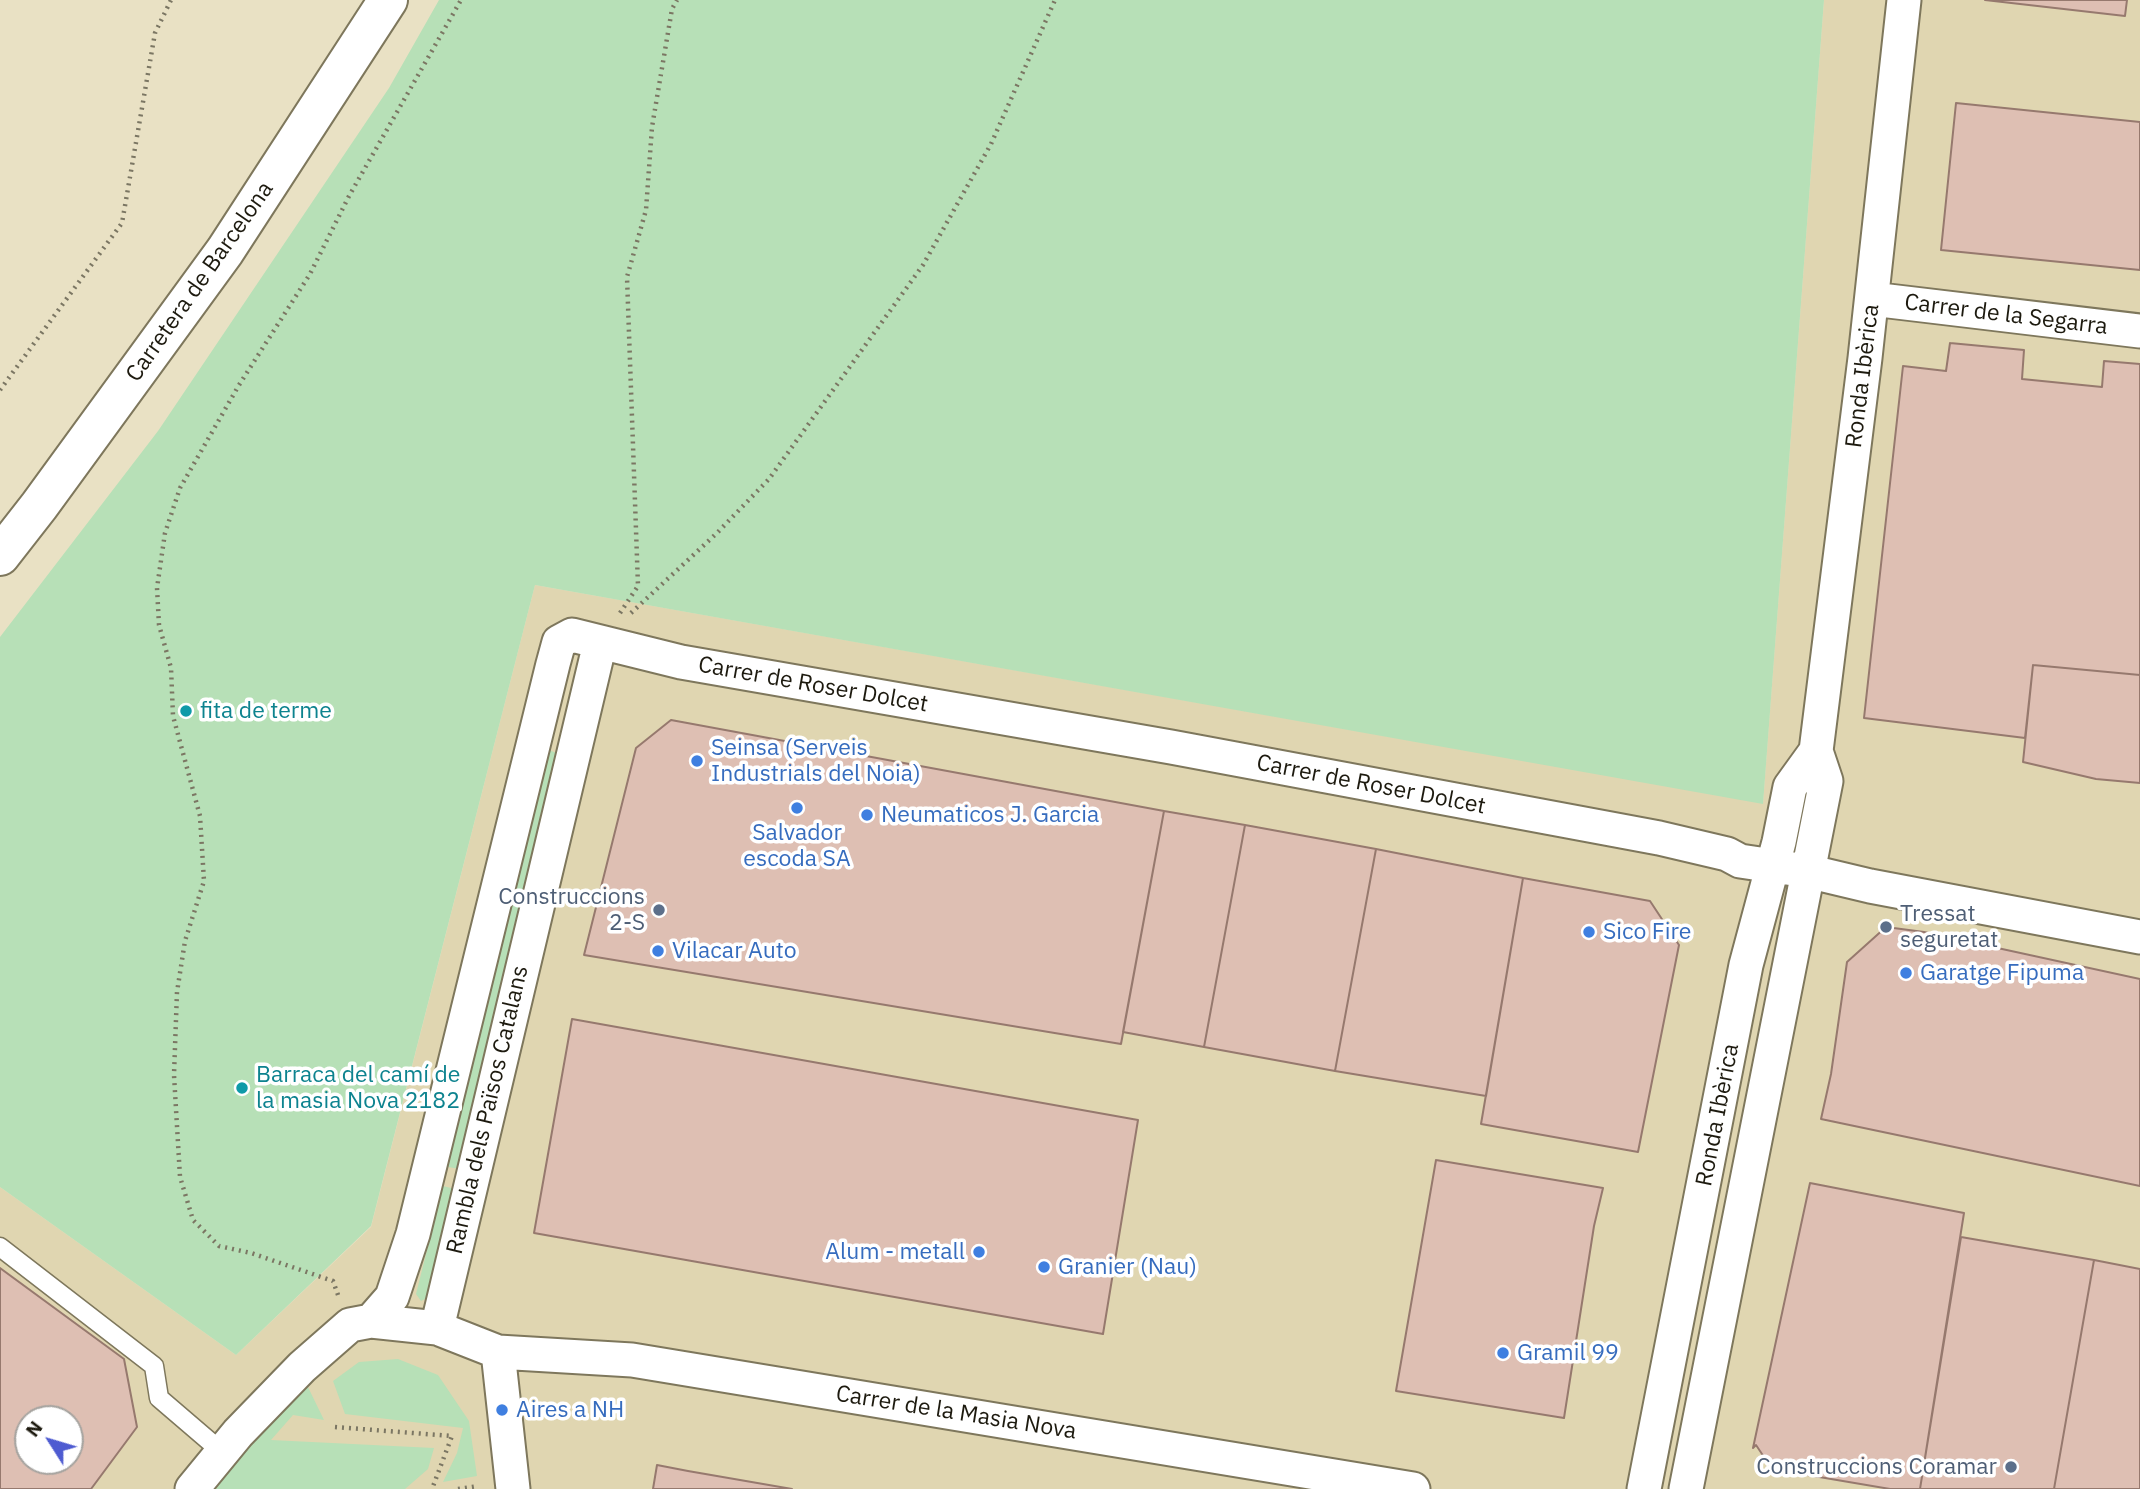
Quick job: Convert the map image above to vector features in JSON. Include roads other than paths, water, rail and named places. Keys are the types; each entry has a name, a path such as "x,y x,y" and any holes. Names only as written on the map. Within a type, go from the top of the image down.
{"highway":[{"name":"Carretera de Barcelona","path":"0,556 225,251 387,0"}],"street":[{"name":"Ronda Ibèrica","path":"1686,1489 1826,781 1816,751 1872,299 1904,0"},
{"name":"Carrer de la Segarra","path":"1872,299 2140,331"},
{"name":"Rambla dels Països Catalans","path":"192,1489 222,1452 302,1367 392,1297 413,1234 559,642 572,635 600,643 437,1328"},
{"name":"Carrer de Roser Dolcet","path":"600,643 681,662 1171,747 1659,838 1727,854 1741,861 1807,871 1870,886 2140,937"},
{"name":"Ronda Ibèrica","path":"1644,1489 1746,965 1790,786 1816,751"},
{"path":"361,1323 437,1328 498,1352 498,1487"},
{"name":"Carrer de la Masia Nova","path":"498,1352 632,1360 1413,1489"}],"lane":[{"path":"0,1247 154,1366 159,1398 222,1452"}],"place":[{"name":"fita de terme","path":"186,711"},
{"name":"Seinsa (Serveis Industrials del Noia)","path":"697,761"},
{"name":"Salvador escoda SA","path":"797,808"},
{"name":"Neumaticos J. Garcia","path":"867,815"},
{"name":"Construccions 2-S","path":"659,910"},
{"name":"Tressat seguretat","path":"1886,927"},
{"name":"Sico Fire","path":"1589,932"},
{"name":"Vilacar Auto","path":"658,951"},
{"name":"Garatge Fipuma","path":"1906,973"},
{"name":"Barraca del camí de la masia Nova 2182","path":"242,1088"},
{"name":"Alum - metall","path":"979,1252"},
{"name":"Granier (Nau)","path":"1044,1267"},
{"name":"Gramil 99","path":"1503,1353"},
{"name":"Aires a NH","path":"502,1410"},
{"name":"Construccions Coramar","path":"2011,1467"}]}
